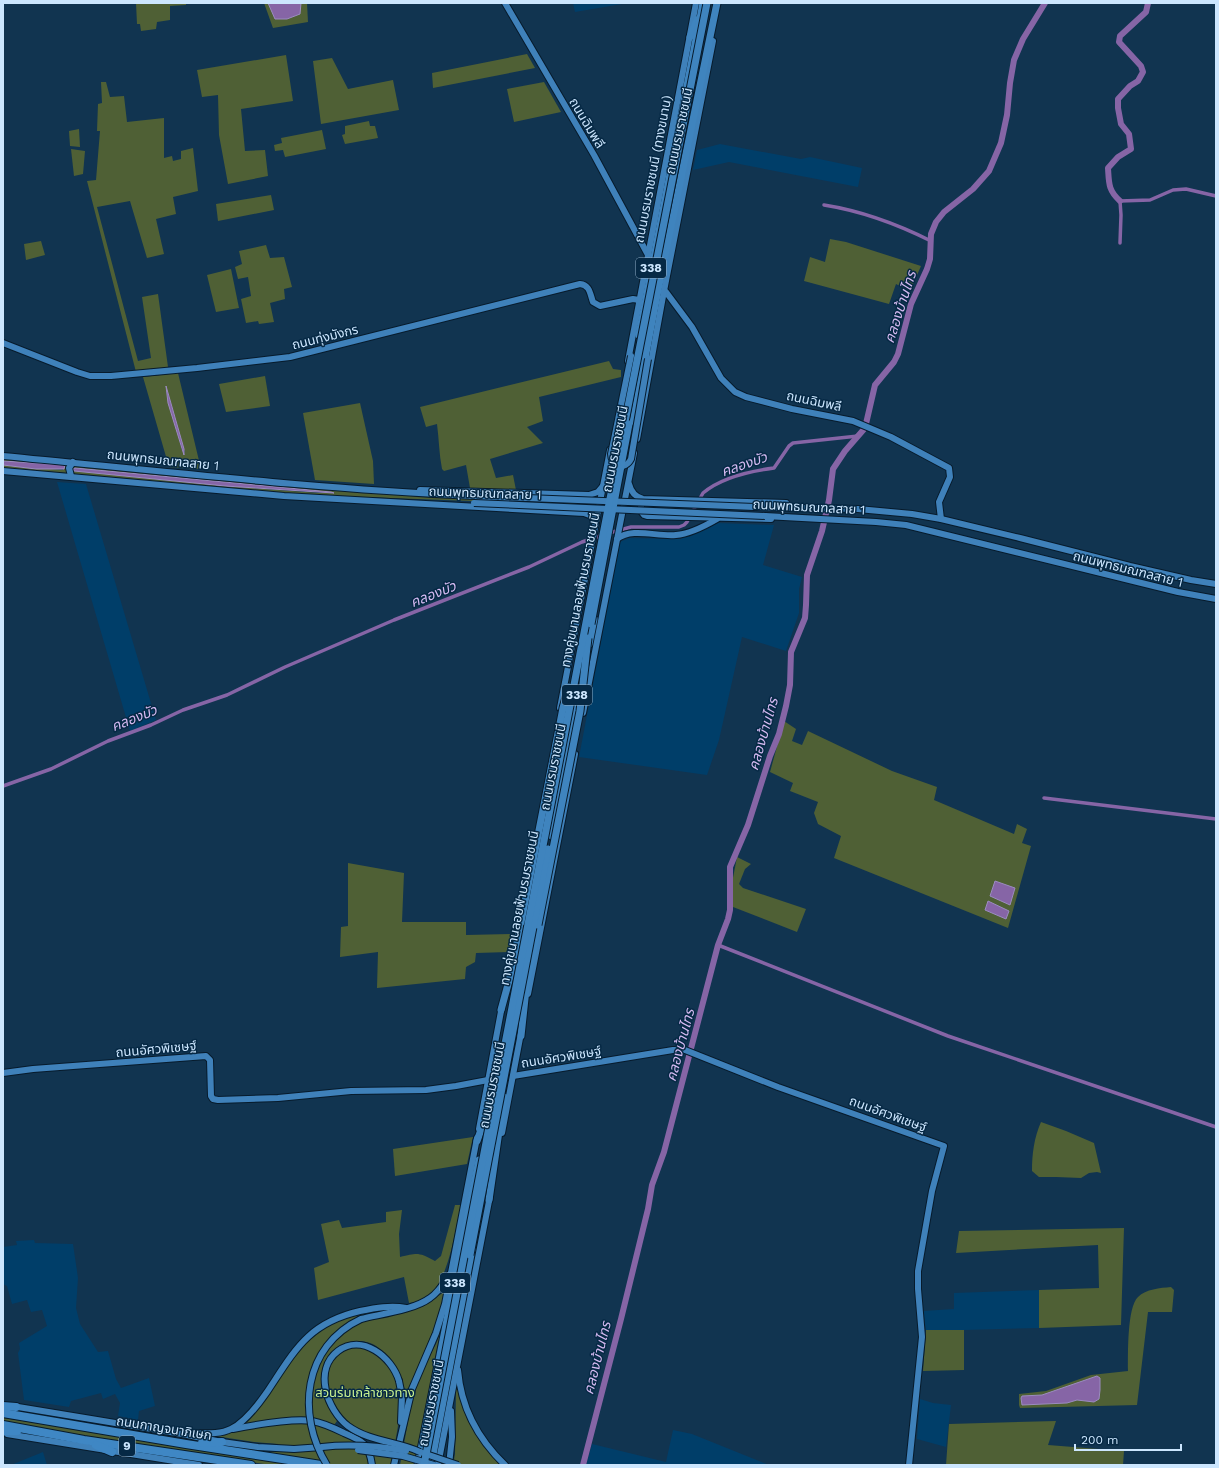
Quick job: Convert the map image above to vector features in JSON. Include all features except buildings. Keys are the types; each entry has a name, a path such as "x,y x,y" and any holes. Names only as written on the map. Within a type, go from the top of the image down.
{"highway":[{"path":"3,1405 16,1407"},
{"name":"ถนนกาญจนาภิเษก","path":"3,1413 321,1465"},
{"name":"ถนนกาญจนาภิเษก","path":"3,1425 38,1430 84,1440 251,1465"},
{"path":"3,1432 38,1430"},
{"path":"84,1440 112,1452"},
{"path":"186,1444 222,1442"}],"main road":[{"name":"ถนนฉิมพลี","path":"505,3 594,155 648,255"},
{"name":"ถนนบรมราชชนนี (ทางขนาน)","path":"394,1465 415,1381 436,1333 448,1290 501,1010 596,537 595,526 696,3"},
{"name":"ทางคู่ขนานลอยฟ้าบรมราชชนนี","path":"424,1465 712,3"},
{"name":"338","path":"438,1465 521,1036 614,534 621,520 629,482 662,298 719,3"},
{"name":"ถนนบรมราชชนนี","path":"430,1465 614,534 658,290 719,3"},
{"path":"690,37 704,5"},
{"name":"ทางคู่ขนานลอยฟ้าบรมราชชนนี","path":"430,1465 704,5"},
{"name":"ถนนบรมราชชนนี","path":"418,1465 491,1102 596,537 704,5"},
{"path":"639,239 646,242 650,241"},
{"name":"ถนนทุ่งมังกร","path":"3,343 82,374 99,377 221,366 290,357 580,284 589,289 593,302 600,306 633,299 639,300"},
{"name":"ถนนฉิมพลี","path":"664,291 692,327 721,378 735,392 746,397 792,409 853,421 891,437 949,468 950,477 939,502 941,519"},
{"path":"639,300 631,356 611,454 612,461 621,466 626,465 630,459 648,359 662,298"},
{"name":"ถนนพุทธมณฑลสาย 1","path":"3,456 296,484 393,491 475,500 876,522 913,526 1178,592 1216,599"},
{"path":"71,476 69,468 73,462"},
{"name":"ถนนพุทธมณฑลสาย 1","path":"3,471 284,496 578,512 592,516 595,526"},
{"path":"629,482 630,489 634,495 640,498 789,504 802,508"},
{"name":"ถนนพุทธมณฑลสาย 1","path":"393,491 433,490 593,495 603,486"},
{"path":"578,512 588,509 590,502 588,498 580,495"},
{"path":"650,499 643,501 641,504 640,511 647,516 784,520 800,518"},
{"name":"ถนนพุทธมณฑลสาย 1","path":"392,502 475,500 811,508 898,512 941,519 1082,555 1191,580 1216,584"},
{"path":"614,534 675,535 686,533 718,518"},
{"path":"1064,564 1068,562 1070,558 1066,550"},
{"path":"1079,567 1076,564 1076,559 1078,556 1082,555"},
{"path":"501,1010 510,977 563,708 586,638"},
{"path":"521,1036 527,980 580,711 586,638"},
{"name":"ถนนอัศวพิเชษฐ์","path":"513,1076 674,1050 684,1050 778,1087 944,1146 932,1191 918,1276 922,1337 909,1465"},
{"name":"ถนนอัศวพิเชษฐ์","path":"3,1073 33,1069 206,1056 210,1060 211,1096 213,1099 218,1100 271,1098 351,1091 412,1090 456,1086 488,1080"},
{"path":"489,1200 503,1095"},
{"path":"477,1141 491,1102"},
{"path":"448,1290 460,1254"},
{"path":"327,1465 315,1442 310,1423 308,1401 312,1376 318,1360 329,1342 341,1330 361,1319 406,1308 430,1298 439,1291 452,1270"},
{"path":"231,1429 251,1413 306,1338 327,1322 345,1315 380,1308 406,1308"},
{"path":"401,1434 402,1396 397,1374 392,1365 380,1353 369,1348 355,1345 342,1348 333,1356 328,1364 325,1380 327,1396 331,1407 341,1420 347,1425 368,1436 458,1465"},
{"path":"458,1362 458,1374 463,1399 471,1422 489,1448 505,1465"},
{"path":"449,1465 452,1437 450,1402"},
{"path":"16,1407 258,1447 294,1449 365,1446 420,1452"},
{"path":"182,1434 210,1433 299,1421 320,1423 365,1443 368,1448 372,1465"},
{"path":"3,1432 112,1452 197,1465"},
{"path":"322,1447 383,1452 434,1465"}],"shaded area":[{"path":"268,3 301,3 300,14 287,19 275,19"},
{"path":"573,3 628,3 575,12"},
{"path":"720,144 801,159 810,157 862,168 858,187 729,162 693,170 697,150"},
{"path":"166,386 184,449 184,455 168,403"},
{"path":"3,461 65,465 64,469 36,469 3,465"},
{"path":"73,469 334,493 225,486 74,471"},
{"path":"57,482 86,484 156,720 130,731"},
{"path":"718,523 774,525 763,565 802,577 799,589 799,613 786,651 742,637 719,740 707,775 579,757 620,542 629,538 680,539"},
{"path":"995,881 1015,888 1010,905 990,896"},
{"path":"988,901 1009,911 1006,919 985,910"},
{"path":"34,1240 35,1243 73,1244 78,1278 76,1308 80,1324 98,1352 108,1351 116,1379 121,1388 149,1378 155,1406 139,1411 138,1420 118,1416 120,1403 115,1394 103,1399 101,1393 71,1401 69,1407 24,1400 18,1353 20,1349 19,1343 47,1326 42,1310 31,1312 27,1300 12,1304 7,1286 3,1284 3,1247 17,1245 16,1241"},
{"path":"1039,1290 1039,1328 926,1330 923,1311 954,1309 954,1293"},
{"path":"1097,1376 1100,1378 1099,1399 1094,1402 1077,1400 1067,1403 1022,1405 1022,1396 1042,1395"},
{"path":"920,1399 933,1403 951,1405 946,1447 917,1439"},
{"path":"673,1430 692,1434 769,1465 586,1465 592,1444 666,1462"},
{"path":"43,1452 47,1465 11,1465"}],"green space":[{"path":"136,3 186,3 186,5 170,6 170,20 157,22 156,29 141,31 140,24 137,24"},
{"path":"264,3 307,3 308,22 273,28"},
{"path":"527,54 535,68 433,88 432,73"},
{"path":"286,55 293,101 241,109 245,151 265,150 268,176 228,184 219,135 218,95 202,97 197,70"},
{"path":"332,58 348,89 393,80 399,110 321,124 313,61"},
{"path":"101,82 106,82 110,97 124,96 127,122 164,118 164,158 172,156 173,161 181,159 181,151 193,148 198,191 173,197 176,214 156,219 164,254 147,258 130,201 97,207 138,361 151,358 142,297 158,294 168,367 136,372 87,181 96,180 100,131 97,131 98,104 102,103"},
{"path":"544,82 561,112 514,122 507,89"},
{"path":"369,121 370,126 375,126 378,138 345,144 342,135 345,134 345,126"},
{"path":"79,129 80,147 70,146 69,131"},
{"path":"322,130 326,149 285,157 283,150 275,151 274,145 282,143 281,138"},
{"path":"71,149 85,151 83,174 74,176"},
{"path":"271,195 274,210 218,221 216,204"},
{"path":"830,239 846,242 921,266 910,291 896,284 889,304 804,281 810,257 825,262"},
{"path":"41,241 45,255 26,260 24,244"},
{"path":"266,245 270,258 284,257 292,287 284,289 285,299 270,303 274,322 259,324 258,321 246,323 241,299 251,296 248,277 238,279 235,267 242,264 239,251"},
{"path":"231,269 239,308 216,312 207,275"},
{"path":"609,361 613,369 621,370 621,377 539,397 543,421 527,427 543,443 490,459 496,478 513,475 516,490 470,488 466,465 444,471 442,469 437,424 426,427 420,407"},
{"path":"178,373 201,469 169,467 143,377","holes":["166,391 168,393 185,453 182,450"]},
{"path":"265,376 270,406 226,412 219,384"},
{"path":"360,403 373,461 374,484 315,480 303,413"},
{"path":"3,458 69,464 67,473 3,468 3,465 63,470 65,465 3,461"},
{"path":"73,466 337,489 588,500 585,509 472,501 308,495 73,474 72,471","holes":["73,469 331,492 319,493 225,486 74,471"]},
{"path":"784,721 796,729 792,741 802,745 808,731 892,771 937,787 934,800 1014,834 1017,824 1027,829 1022,843 1031,846 1008,928 834,858 841,836 818,824 814,813 818,802 790,791 793,783 770,772"},
{"path":"737,857 751,864 745,869 739,884 743,888 806,909 797,932 733,907 732,883"},
{"path":"348,863 404,873 402,922 466,922 466,935 512,934 509,952 476,953 475,962 466,967 465,979 377,988 378,952 340,957 341,927 348,926"},
{"path":"1041,1122 1094,1143 1101,1173 1089,1173 1081,1178 1039,1177 1032,1171 1032,1165 1035,1140"},
{"path":"473,1137 467,1164 395,1176 393,1149"},
{"path":"455,1205 461,1205 453,1244 444,1272 438,1284 430,1294 420,1301 409,1303 404,1277 318,1300 314,1268 329,1262 321,1224 339,1220 342,1228 386,1222 386,1212 402,1210 399,1234 400,1257 418,1254 435,1261 441,1256"},
{"path":"1124,1228 1121,1325 1039,1328 1039,1290 1099,1288 1098,1245 956,1253 959,1231"},
{"path":"1171,1287 1174,1290 1172,1312 1148,1312 1137,1405 1020,1408 1019,1394 1046,1391 1091,1375 1128,1371 1129,1332 1134,1302 1141,1294 1145,1292 1153,1289"},
{"path":"444,1292 439,1316 408,1391 405,1390 400,1374 393,1362 379,1348 364,1341 346,1343 336,1349 327,1358 321,1382 322,1392 328,1408 337,1421 334,1425 313,1418 242,1424 310,1336 333,1321 370,1312 356,1317 360,1322 406,1312 424,1306"},
{"path":"446,1319 418,1465 400,1465 413,1395 421,1372 436,1344"},
{"path":"926,1330 964,1330 964,1370 923,1371"},
{"name":"สวนร่มเกล้าชาวทาง","path":"359,1347 375,1353 386,1362 394,1374 400,1401 394,1447 356,1430 335,1410 327,1388 329,1368 333,1360 344,1349"},
{"path":"456,1389 459,1390 464,1411 475,1433 501,1465 453,1465 455,1454"},
{"path":"3,1418 275,1460 263,1453 275,1451 278,1444 215,1436 232,1431 285,1424 314,1423 359,1441 393,1451 391,1465 271,1465 107,1440 3,1422"},
{"path":"1056,1421 1048,1445 1124,1451 1123,1465 946,1465 949,1424"}],"waterway":[{"name":"คลองบ้านไทร","path":"583,1465 621,1319 648,1209 652,1185 664,1152 718,945 728,919 730,910 730,867 748,825 770,756 779,734 790,685 791,652 805,618 807,575 822,531 829,500 833,469 845,451 865,428 875,385 894,362 898,354 911,304 930,259 931,234 936,222 944,212 973,189 989,171 1001,143 1007,115 1014,60 1023,39 1045,3"},
{"path":"1120,201 1111,190 1108,168 1118,157 1131,149 1129,134 1121,124 1118,99 1130,86 1138,81 1143,72 1141,66 1119,42 1120,36 1146,12 1148,3"},
{"path":"1120,243 1120,201 1150,200 1173,190 1186,189 1216,196"},
{"path":"824,205 879,219 931,241"},
{"name":"คลองบัว","path":"609,533 631,527 679,527 687,522 703,493 711,487 746,473 774,468 789,446 793,443 858,436"},
{"name":"คลองบัว","path":"3,786 51,769 108,741 151,725 183,710 227,695 285,667 394,620 529,567 582,542 603,535"},
{"path":"1044,798 1216,819"},
{"path":"718,945 948,1036 1216,1127"}]}
